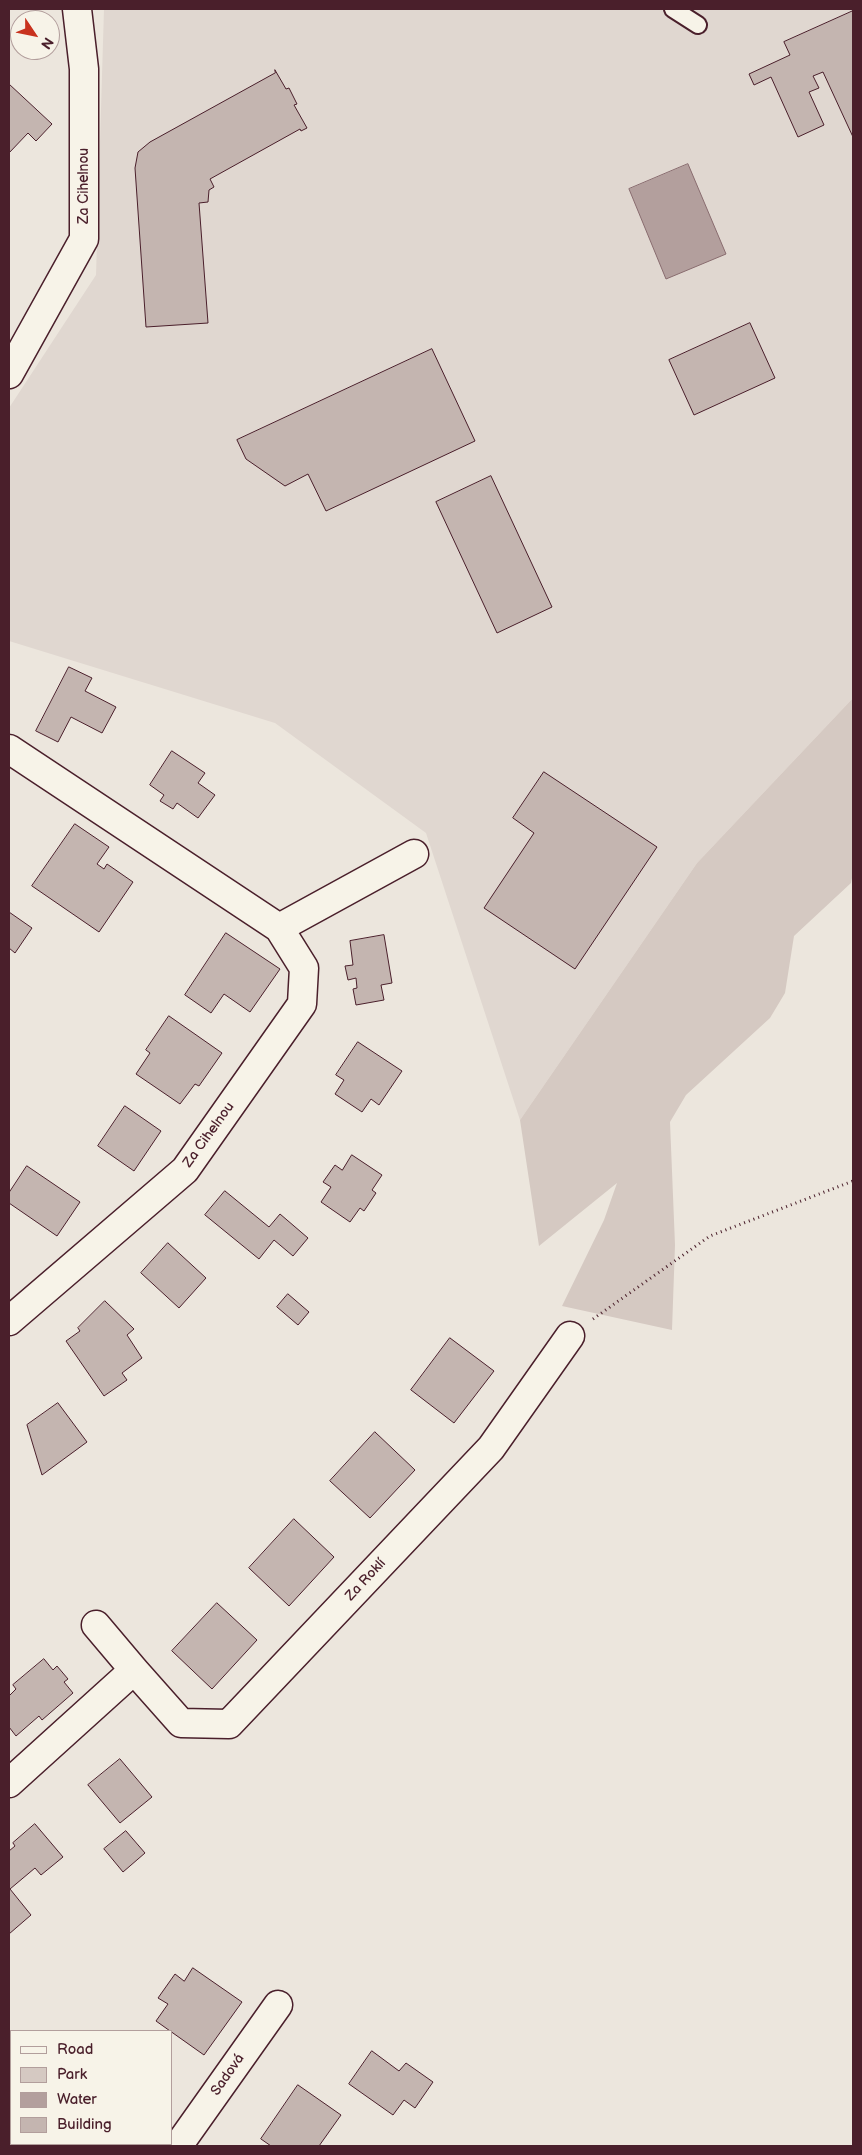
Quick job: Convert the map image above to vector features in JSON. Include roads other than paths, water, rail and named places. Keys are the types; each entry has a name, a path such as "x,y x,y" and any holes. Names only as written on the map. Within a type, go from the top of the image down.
{"street":[{"name":"Za Cihelnou","path":"9,374 84,239 84,69 77,9"},
{"name":"Za Cihelnou","path":"9,749 279,928 304,968 302,1004 185,1170 9,1321"},
{"path":"279,928 414,854"},
{"name":"Za Roklí","path":"96,1625 180,1723 229,1724 491,1448 570,1336"},
{"path":"9,1783 134,1670"},
{"name":"Sadová","path":"178,2146 278,2005"}],"lane":[{"path":"673,9 698,25"}],"water":[{"path":"688,164 726,254 666,279 629,189"}]}
